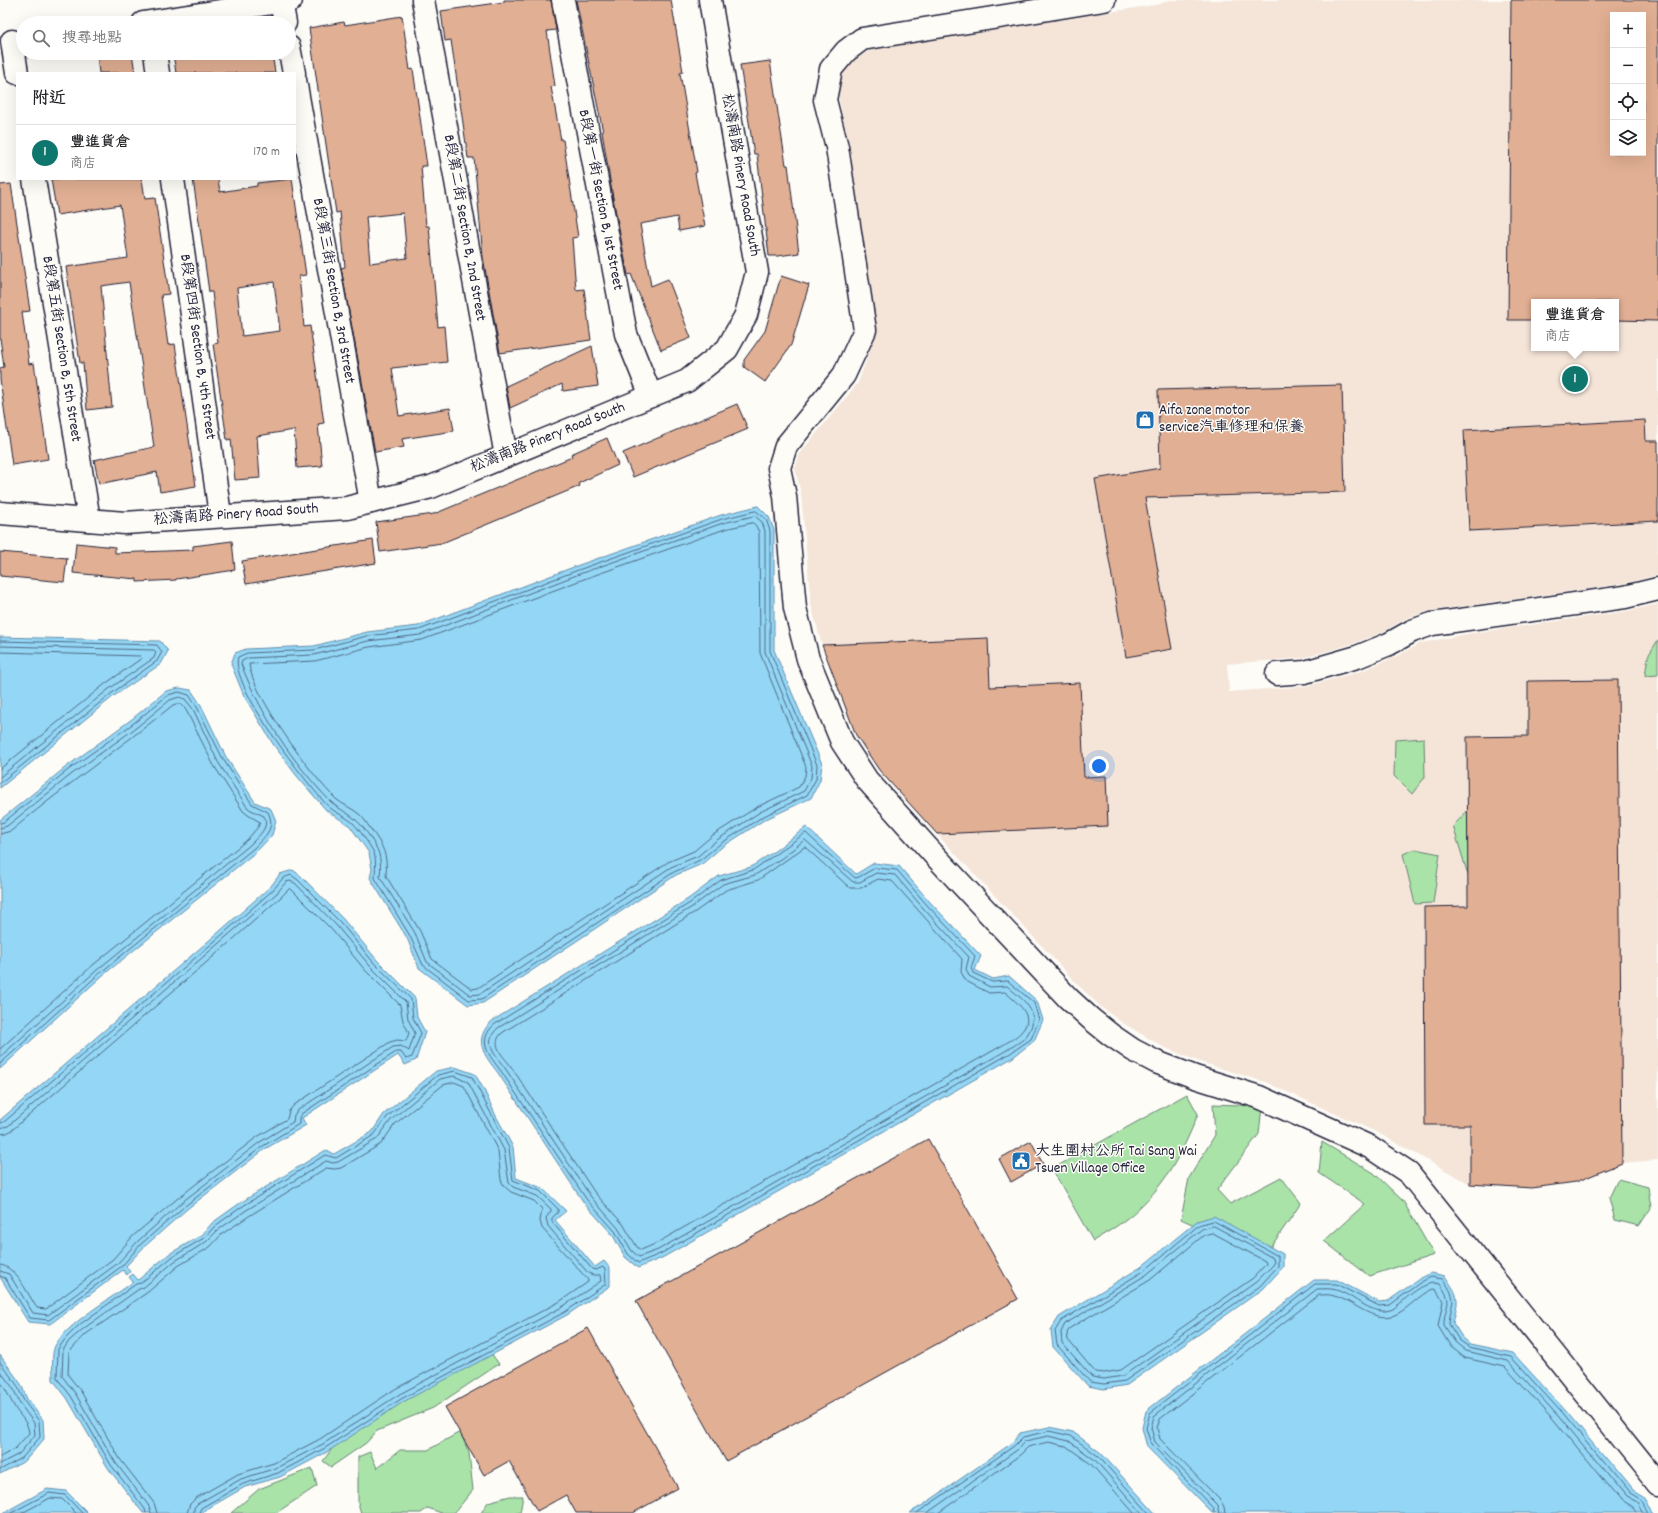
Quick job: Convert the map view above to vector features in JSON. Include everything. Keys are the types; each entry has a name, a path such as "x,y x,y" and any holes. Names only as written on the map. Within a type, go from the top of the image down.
{"street":[{"name":"B段第二街 Section B, 2nd Street","path":"423,0 506,456"},
{"name":"B段第一街 Section B, 1st Street","path":"563,0 626,334 651,396"},
{"name":"松濤南路 Pinery Road South","path":"0,513 125,523 220,515 347,508 431,487 687,381 728,349 746,315 757,272 710,0"},
{"path":"1104,0 862,39 846,51 831,69 825,100 837,147 865,330 844,375 786,446 779,468 786,502 795,608 808,659 842,742 867,780 936,857 1068,998 1111,1035 1133,1050 1156,1062 1195,1077 1259,1097 1370,1147 1409,1173 1658,1484"},
{"path":"192,16 286,1 285,16"},
{"path":"12,41 17,72"},
{"path":"156,60 158,72"},
{"path":"292,60 294,72"},
{"name":"B段第三街 Section B, 3rd Street","path":"296,86 371,502"},
{"name":"B段第五街 Section B, 5th Street","path":"34,180 89,520"},
{"name":"B段第四街 Section B, 4th Street","path":"173,180 220,515"},
{"path":"1277,674 1305,672 1357,657 1389,644 1412,631 1432,624 1625,597 1658,589"}],"shaded area":[{"path":"1170,0 1658,0 1658,575 1622,584 1429,611 1407,618 1383,632 1352,644 1303,658 1227,664 1229,692 1307,686 1361,671 1395,657 1421,643 1466,634 1627,611 1658,604 1658,1160 1622,1163 1576,1182 1532,1188 1470,1184 1378,1133 1265,1082 1200,1062 1163,1047 1121,1022 1101,1007 1080,987 879,770 856,735 822,645 811,605 801,494 795,469 800,453 858,383 877,331 849,145 839,100 839,87 843,75 850,64 871,50 1160,4"}],"green space":[{"path":"1658,640 1658,675 1645,676 1648,656"},
{"path":"1424,738 1425,777 1412,794 1394,776 1395,740"},
{"path":"1474,804 1468,875 1453,826"},
{"path":"1415,849 1440,854 1433,903 1415,904 1403,854"},
{"path":"1187,1094 1198,1114 1184,1146 1168,1174 1135,1212 1118,1226 1093,1241 1052,1169"},
{"path":"1213,1104 1262,1106 1259,1134 1217,1190 1230,1204 1281,1177 1301,1203 1264,1257 1181,1219 1189,1178 1215,1135"},
{"path":"1322,1142 1374,1173 1403,1201 1434,1255 1369,1276 1324,1241 1365,1204 1319,1173"},
{"path":"1618,1179 1648,1187 1651,1208 1639,1226 1615,1220 1609,1198"},
{"path":"488,1349 499,1364 433,1408 377,1431 366,1443 331,1467 323,1461 345,1431"},
{"path":"460,1432 469,1453 473,1490 454,1513 441,1513 428,1508 421,1513 361,1513 358,1503 358,1457 370,1452 377,1468 400,1450 428,1450"},
{"path":"312,1468 317,1486 276,1513 231,1513 259,1489"},
{"path":"510,1496 523,1496 520,1513 481,1513 488,1502"}],"water":[{"path":"758,506 769,517 774,530 774,650 822,764 820,780 811,798 764,820 722,847 702,864 676,875 483,1003 468,1005 419,968 407,938 370,878 372,869 369,853 350,826 326,810 296,775 273,744 244,696 231,664 235,653 246,649 314,646 367,632 418,626 579,565 721,515"},
{"path":"0,637 160,641 168,651 161,664 114,696 0,788"},
{"path":"179,688 191,690 201,705 226,757 255,802 271,809 276,821 272,835 257,851 102,976 0,1069 0,820 66,767 132,719 166,691"},
{"path":"806,827 856,874 874,863 899,866 930,902 981,956 975,970 993,979 1009,976 1037,1001 1043,1020 1034,1041 1012,1058 662,1258 638,1268 625,1257 612,1234 584,1203 488,1060 482,1047 481,1041 483,1035 486,1028 492,1021 688,899 719,876 751,867"},
{"path":"293,870 301,876 343,919 377,960 415,998 417,1017 425,1032 416,1060 405,1065 398,1055 302,1118 306,1125 265,1149 187,1209 144,1247 126,1266 130,1272 127,1275 123,1270 50,1324 28,1322 0,1277 0,1120 220,931 271,886 280,874"},
{"path":"455,1067 475,1074 484,1090 513,1147 516,1178 542,1188 566,1211 555,1220 595,1267 604,1261 610,1268 610,1286 567,1315 403,1402 327,1452 280,1477 245,1487 200,1513 143,1513 108,1468 67,1398 53,1380 52,1362 55,1346 69,1329 79,1320 133,1282 129,1277 133,1274 138,1280 169,1254 202,1235 212,1223 240,1203 326,1150 334,1154 372,1132 384,1114 436,1071"},
{"path":"1214,1216 1283,1254 1283,1267 1263,1289 1127,1385 1104,1389 1088,1386 1053,1347 1051,1330 1059,1317 1141,1267 1197,1221"},
{"path":"1431,1273 1445,1276 1456,1294 1457,1303 1453,1323 1462,1337 1470,1344 1513,1353 1565,1410 1633,1492 1643,1498 1653,1513 1212,1513 1147,1447 1142,1428 1146,1411 1314,1280 1337,1280 1379,1302 1388,1301 1419,1279"},
{"path":"0,1355 21,1384 27,1399 43,1420 44,1439 25,1461 0,1474"},
{"path":"1049,1427 1073,1432 1101,1453 1155,1513 909,1513 923,1505 1012,1443 1020,1433"},
{"path":"47,1489 66,1491 88,1513 3,1513"}],"building":[{"path":"504,0 551,0 556,30 547,31 555,86 551,87 561,140 563,140 578,237 572,238 576,290 584,289 591,340 500,353 483,257 474,158 468,158 451,40 445,41 441,11 504,2"},
{"path":"576,0 671,0 683,72 680,73 697,172 695,173 705,226 679,231 677,217 640,224 651,286 668,279 691,338 661,350 631,274 628,275 613,198 603,132"},
{"path":"1511,0 1658,0 1658,321 1619,320 1619,299 1531,299 1531,320 1508,320"},
{"path":"402,16 410,70 413,69 427,166 421,166 426,226 429,226 438,327 444,326 447,362 392,368 399,416 450,408 454,431 402,439 404,447 375,452 341,268 345,267 340,212 336,213 309,28 344,22 345,25","holes":["403,213 407,258 370,263 366,217"]},
{"path":"98,60 133,60 135,72 99,72"},
{"path":"174,60 273,60 275,72 176,72"},
{"path":"770,61 786,165 788,165 799,253 778,256 769,256 757,154 754,154 740,65"},
{"path":"51,180 142,180 145,199 155,198 169,294 161,295 168,345 175,344 196,486 160,492 157,472 99,484 94,460 154,447 129,282 101,286 112,407 87,410 83,363 80,363 66,267 128,258 120,205 57,215"},
{"path":"193,180 218,180 220,192 257,186 257,183 292,180 306,275 299,276 304,327 310,326 324,423 318,424 322,466 297,468 294,430 257,436 260,478 235,480 231,439 227,440 213,344 218,343 212,292 209,292","holes":["274,282 280,331 242,336 237,288"]},
{"path":"11,184 30,311 22,312 29,364 34,363 48,459 12,465 0,379 0,368 4,367 0,338 0,185"},
{"path":"781,276 809,285 791,345 765,382 744,367 744,360 765,331"},
{"path":"592,346 598,386 563,391 562,384 510,408 506,386"},
{"path":"1342,385 1345,492 1145,498 1172,649 1126,657 1095,479 1160,468 1158,390"},
{"path":"737,404 748,429 633,477 623,453"},
{"path":"1645,420 1646,441 1658,441 1658,521 1469,531 1464,430"},
{"path":"607,438 618,465 579,483 580,486 442,543 380,552 376,522 434,514 572,457 571,454"},
{"path":"373,540 376,563 246,584 242,561"},
{"path":"232,541 235,570 176,580 137,582 137,579 73,573 76,543 115,547 115,553 193,550 193,546"},
{"path":"0,552 67,558 64,582 0,576"},
{"path":"988,638 990,687 1080,683 1084,777 1106,776 1108,826 937,834 879,770 856,735 822,645"},
{"path":"1618,680 1622,1163 1576,1182 1532,1188 1470,1184 1470,1125 1425,1125 1424,907 1468,906 1467,737 1528,736 1528,681"},
{"path":"928,1139 1018,1299 726,1461 636,1301"},
{"name":"大生圍村公所 Tai Sang Wai Tsuen Village Office","path":"1031,1141 1043,1164 1011,1182 999,1159"},
{"path":"588,1328 678,1488 633,1513 576,1513 566,1495 537,1511 509,1461 484,1475 445,1407"}],"place":[{"name":"豐進貨倉","path":"1575,379"},
{"name":"Aifa zone motor service汽車修理和保養","path":"1145,420"},
{"name":"大生圍村公所 Tai Sang Wai Tsuen Village Office","path":"1021,1161"}]}
